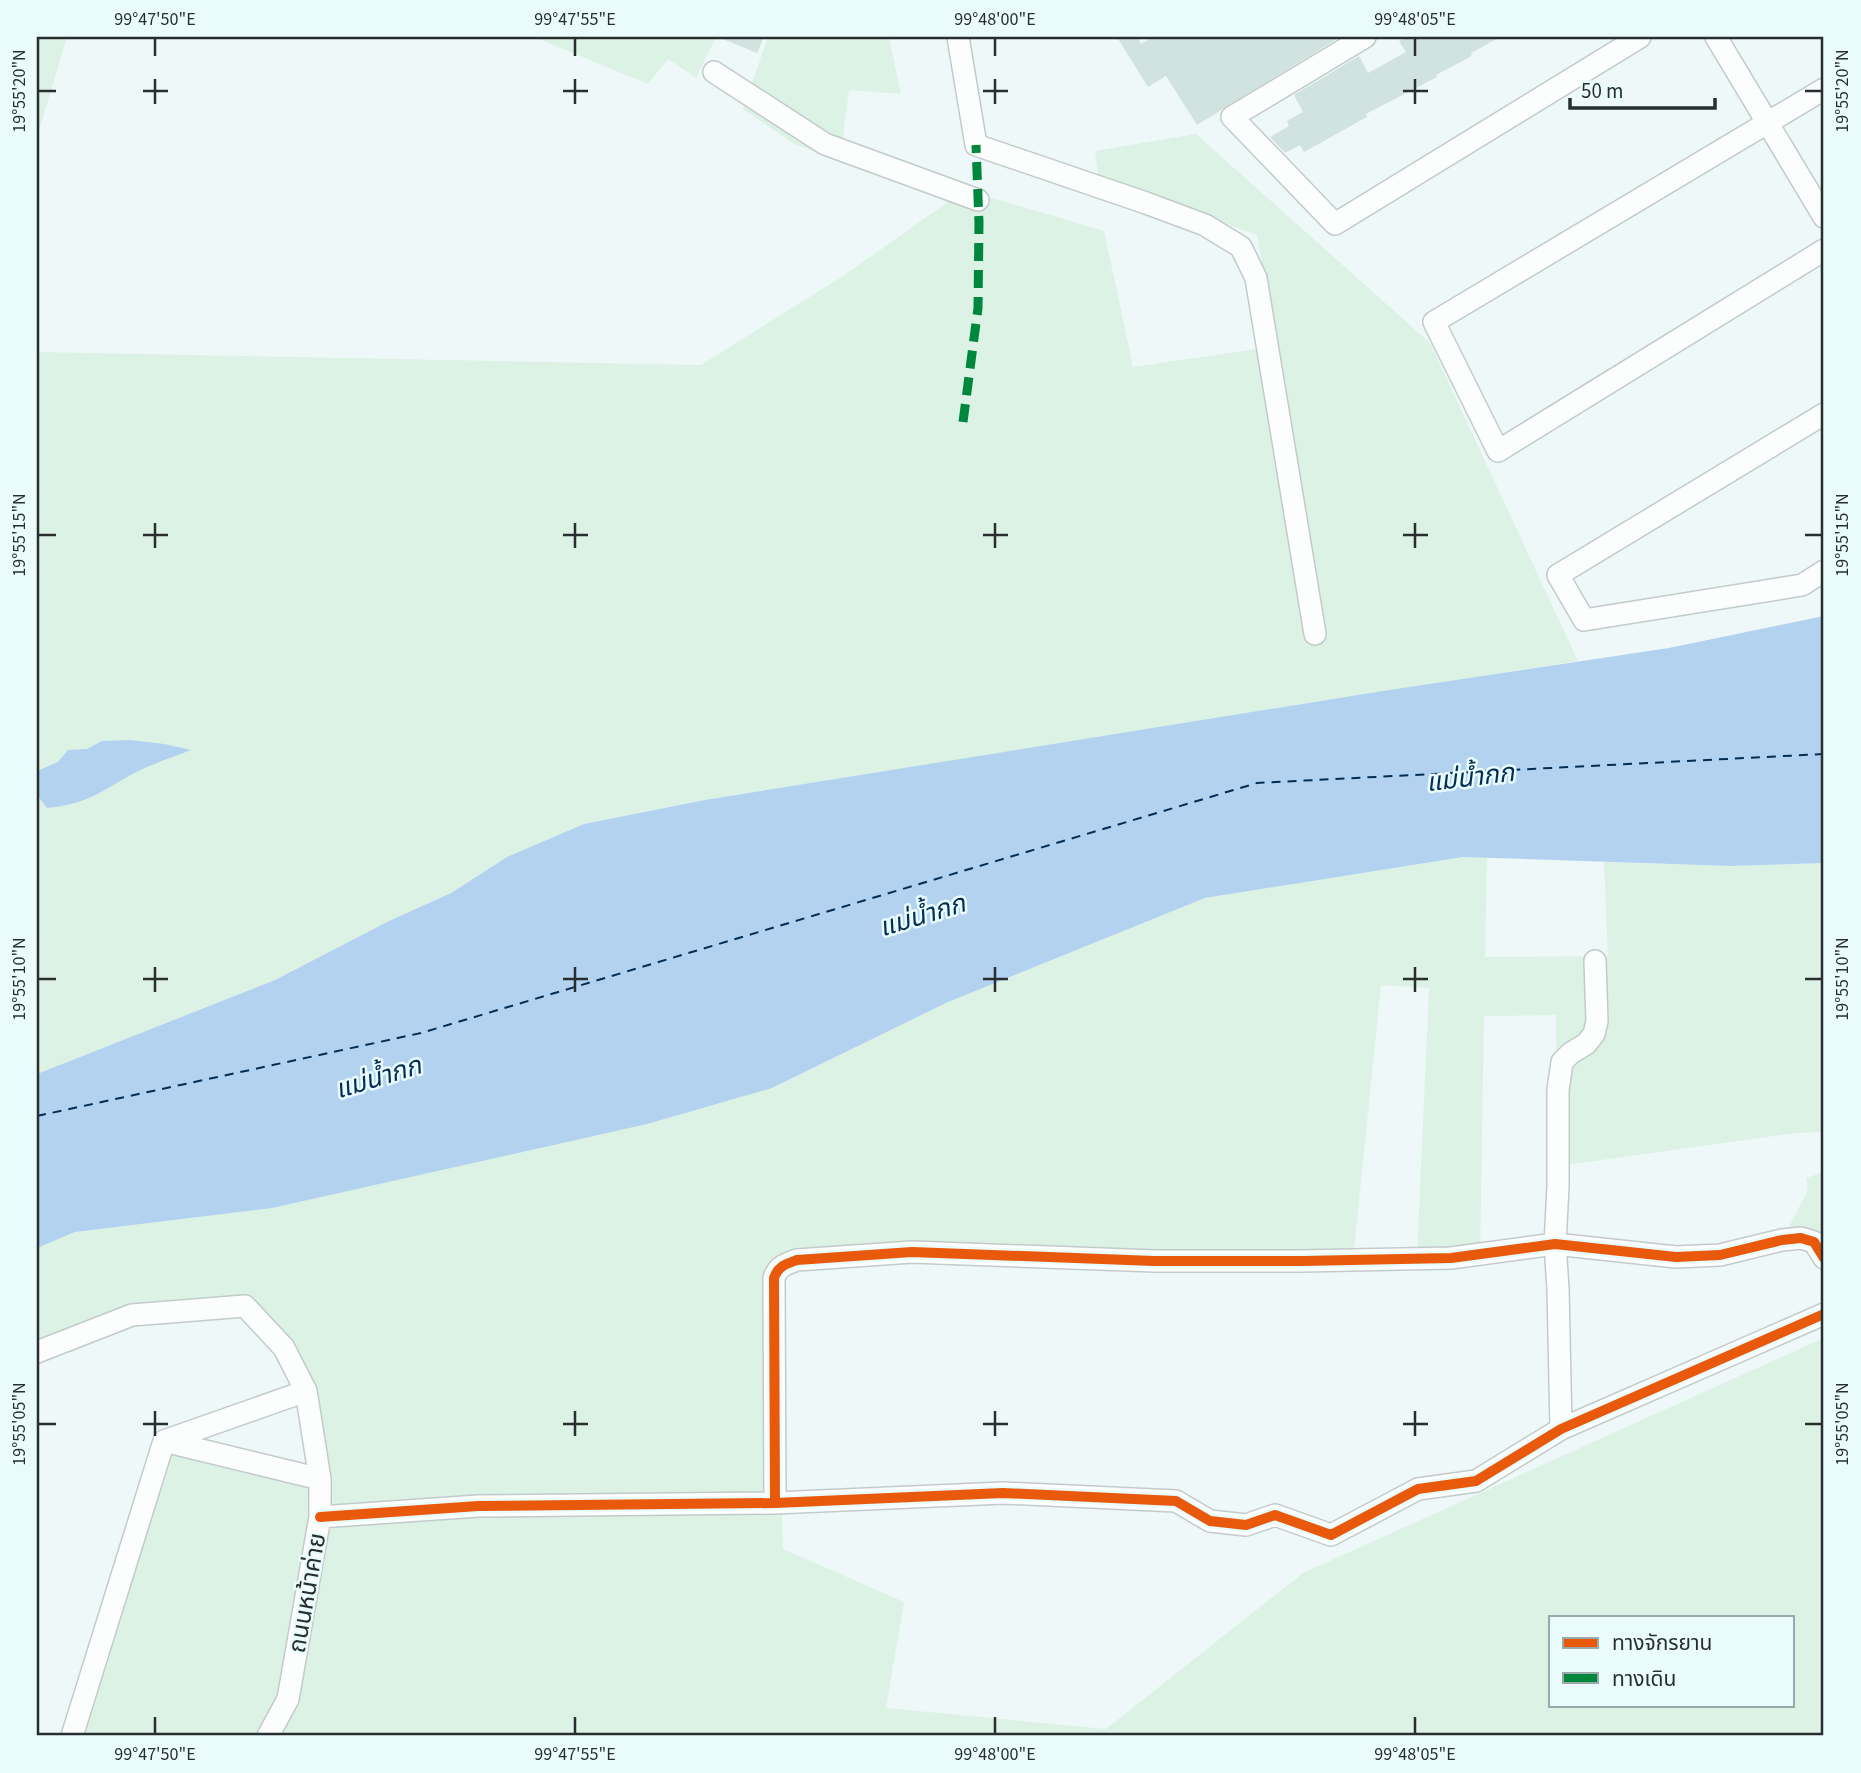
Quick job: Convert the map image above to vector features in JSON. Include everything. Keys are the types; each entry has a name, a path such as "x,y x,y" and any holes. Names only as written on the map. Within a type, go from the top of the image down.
{"street":[{"path":"958,37 976,145 1205,225 1241,247 1256,278 1315,634"},
{"path":"1365,37 1232,117 1335,224 1640,37"},
{"path":"1716,37 1824,217"},
{"path":"714,72 825,144 978,200"},
{"path":"1824,89 1434,322 1498,451 1824,250"},
{"path":"1824,414 1558,575 1584,620 1802,585 1824,571"},
{"path":"1561,1429 1555,1244 1558,1090 1562,1062 1571,1052 1586,1044 1594,1034 1597,1021 1595,961"},
{"path":"775,1503 774,1278 776,1270 783,1264 797,1260 912,1252 1154,1261 1439,1258 1555,1244 1676,1257 1720,1255 1801,1238 1814,1242 1824,1258"},
{"name":"ถนนหน้าค่าย","path":"37,1352 132,1315 245,1306 285,1348 306,1391 320,1479 320,1517 288,1699 268,1736"},
{"path":"320,1517 478,1506 775,1503 1003,1493 1176,1501 1210,1521 1246,1525 1275,1515 1331,1535 1418,1489 1476,1481 1561,1429 1824,1314"},
{"path":"164,1441 306,1391"},
{"path":"164,1441 320,1479"},
{"path":"72,1736 164,1441"}],"green space":[{"path":"37,37 67,37 37,137"},
{"path":"534,37 716,37 696,78 668,59 648,84"},
{"path":"768,37 889,37 901,94 849,90 840,161 794,144 743,109"},
{"path":"1196,134 1430,343 1578,661 705,800 584,824 507,857 451,893 389,921 275,980 37,1074 37,352 701,365 843,276 965,190 1104,231 1133,367 1277,346 1257,235 1098,176 1095,151"},
{"path":"1463,857 1487,857 1485,957 1608,956 1604,862 1730,866 1824,863 1824,1132 1797,1133 1558,1166 1556,1015 1484,1016 1480,1254 1417,1258 1429,988 1381,985 1353,1260 783,1264 774,1255 783,1549 904,1602 886,1708 1106,1729 1303,1573 1824,1338 1824,1736 70,1736 164,1441 320,1479 306,1391 245,1306 132,1315 37,1352 37,1248 75,1232 272,1208 772,1088 948,1002 1205,898"},
{"path":"1824,1172 1824,1259 1782,1240 1808,1190 1806,1178"}],"water":[{"name":"แม่น้ำกก","path":"1824,616 1824,863 1730,866 1463,857 1205,898 948,1002 772,1088 647,1124 272,1208 75,1232 37,1248 37,1074 275,980 389,921 451,893 507,857 584,824 705,800 1669,648"},
{"path":"130,740 191,750 144,768 91,797 72,804 47,808 37,795 37,771 58,762 68,750 87,749 102,741"}],"building":[{"path":"718,37 764,37 757,53"},
{"path":"1117,37 1137,37 1141,44 1154,37 1340,37 1197,125 1166,76 1148,87"},
{"path":"1408,37 1500,37 1436,75 1437,77 1366,114 1367,117 1304,152 1300,145 1285,153 1270,137 1289,126 1287,121 1303,112 1294,95 1359,56 1368,73 1406,52 1399,41"}],"ferry route":[{"path":"37,1116 421,1033 1257,783 1824,754"}],"marked path":[{"path":"963,422 978,308 976,145"}],"cycle path":[{"path":"775,1503 774,1278 780,1268 797,1260 912,1252 1154,1261 1451,1258 1555,1244 1676,1257 1720,1255 1801,1238 1814,1242 1824,1258"},
{"path":"320,1517 478,1506 775,1503 1003,1493 1176,1501 1210,1521 1246,1525 1275,1515 1331,1535 1418,1489 1476,1481 1561,1429 1824,1314"}]}
